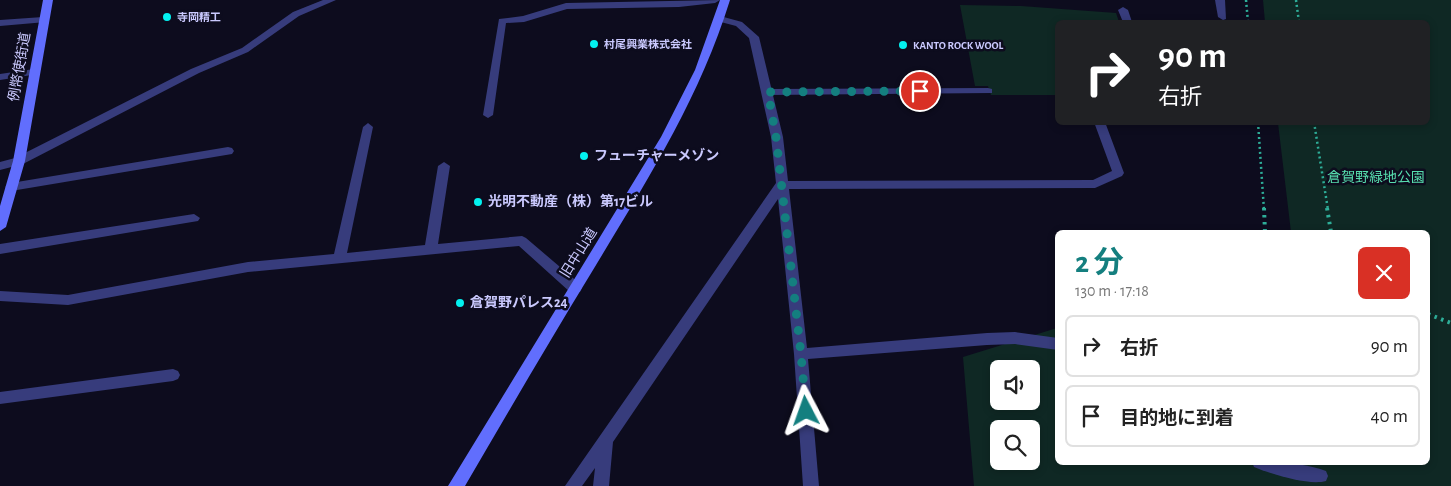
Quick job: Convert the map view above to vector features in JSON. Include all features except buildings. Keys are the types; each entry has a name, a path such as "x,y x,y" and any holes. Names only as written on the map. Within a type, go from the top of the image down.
{"main road":[{"name":"例幣使街道","path":"0,227 19,161 48,0"},
{"name":"旧中山道","path":"456,486 640,183 685,102 706,58 725,0"}],"street":[{"path":"0,166 19,161 195,71 244,50 296,14 311,0"},
{"path":"296,14 331,0"},
{"path":"488,115 502,21 524,18 566,6 679,4 715,0"},
{"path":"1220,0 1223,17"},
{"path":"1123,10 1127,20"},
{"path":"720,19 738,24 754,37 768,92 776,137 801,354 811,486"},
{"path":"0,23 43,20"},
{"path":"0,77 34,72"},
{"path":"768,92 988,91"},
{"path":"781,185 1095,184 1118,173 1100,125"},
{"path":"339,259 368,127"},
{"path":"11,187 228,151"},
{"path":"432,250 444,166"},
{"path":"573,486 781,185"},
{"path":"0,249 194,218"},
{"path":"0,296 68,300 248,267 522,241 575,288"},
{"path":"801,354 987,339 1015,338 1055,344"},
{"path":"0,398 173,375"},
{"path":"601,486 606,437"},
{"path":"1270,465 1292,472 1320,476"}],"path":[{"path":"1246,0 1248,20"},
{"path":"1296,0 1299,20"},
{"path":"1258,125 1265,230"},
{"path":"1314,125 1331,230"},
{"path":"1430,315 1451,323"}],"green space":[{"name":"倉賀野緑地公園","path":"1263,0 1451,0 1451,486 974,486 963,357 1055,329 1055,465 1430,465 1430,230 1291,230 1278,125 1430,125 1430,20 1265,20"},
{"path":"960,5 1021,6 1116,13 1118,20 1055,20 1055,95 991,95 988,86 975,86"}],"place":[{"name":"寺岡精工","path":"167,17"},
{"name":"村尾興業株式会社","path":"594,44"},
{"name":"KANTO ROCK WOOL","path":"903,45"},
{"name":"フューチャーメゾン","path":"584,156"},
{"name":"光明不動産（株）第17ビル","path":"478,202"},
{"name":"倉賀野パレス24","path":"460,303"}],"route":[{"path":"806,411 776,137 768,92 920,91"}]}
